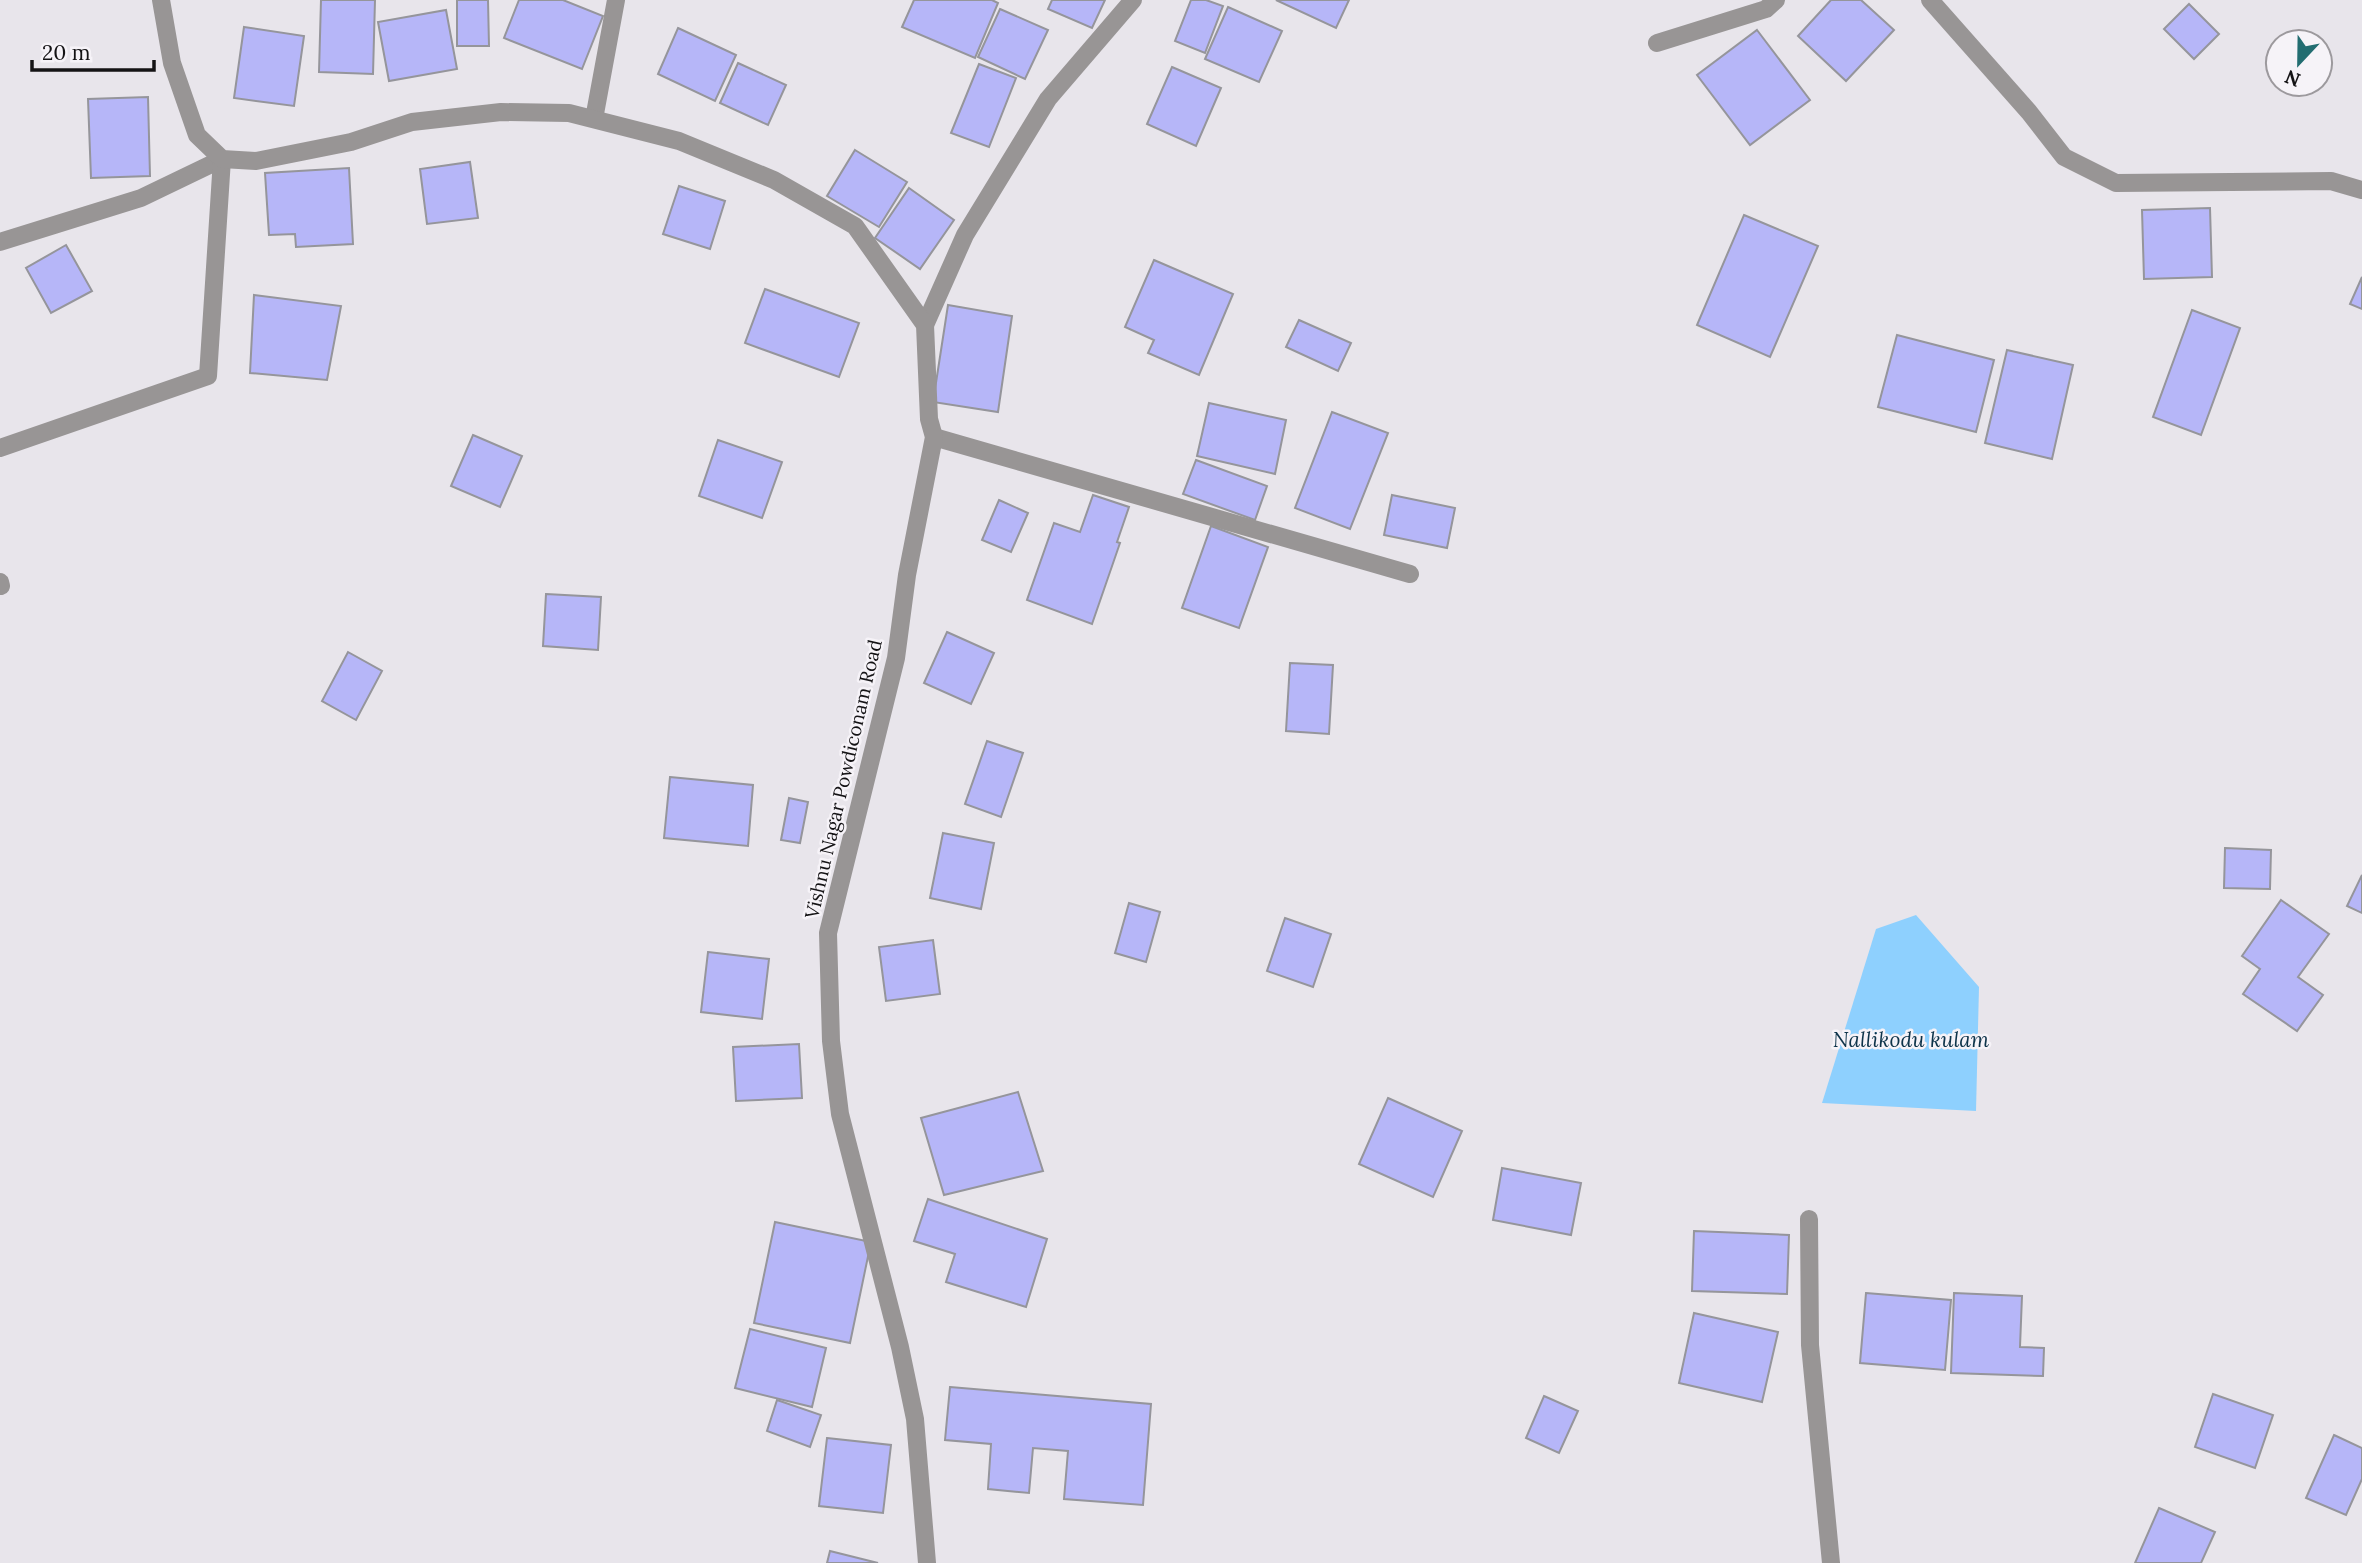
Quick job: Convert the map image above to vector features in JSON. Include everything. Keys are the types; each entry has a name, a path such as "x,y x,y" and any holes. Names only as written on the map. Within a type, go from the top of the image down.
{"street":[{"path":"0,448 208,376 222,159 197,135 172,64 161,0"},
{"path":"594,119 616,0"},
{"path":"925,326 965,235 1048,99 1133,0"},
{"path":"1657,43 1766,9 1776,0"},
{"path":"1930,0 2029,111 2064,156 2116,183 2331,181 2362,190"},
{"path":"0,242 141,198 222,159 256,161 351,142 412,122 501,112 569,113 679,141 774,180 855,226 925,326"},
{"name":"Vishnu Nagar Powdiconam Road","path":"925,326 929,419 933,437 907,575 896,657 828,933 831,1041 840,1114 900,1347 915,1419 928,1563"},
{"path":"933,437 1410,574"},
{"path":"1809,1219 1810,1345 1831,1563"}],"water":[{"name":"Nallikodu kulam","path":"1916,915 1979,987 1976,1111 1822,1103 1876,929"}],"building":[{"path":"321,0 375,0 373,74 319,72"},
{"path":"457,0 488,0 489,46 457,46"},
{"path":"519,0 563,0 603,16 582,69 504,38"},
{"path":"914,0 992,0 998,3 975,58 902,27"},
{"path":"1052,0 1105,0 1092,28 1048,9"},
{"path":"1191,0 1206,0 1223,6 1205,53 1175,41"},
{"path":"1276,0 1349,0 1336,28"},
{"path":"1831,0 1861,0 1894,30 1846,81 1798,36"},
{"path":"2189,4 2219,34 2194,59 2164,29"},
{"path":"1228,7 1282,31 1259,82 1205,59"},
{"path":"1000,9 1048,30 1025,79 978,57"},
{"path":"446,10 457,69 389,81 378,22"},
{"path":"244,27 304,36 294,106 234,98"},
{"path":"678,28 736,55 715,101 658,74"},
{"path":"1757,30 1810,100 1750,145 1697,75"},
{"path":"738,63 786,85 768,125 720,103"},
{"path":"979,64 1016,78 989,147 951,133"},
{"path":"1172,67 1221,88 1196,146 1147,124"},
{"path":"148,97 150,176 91,178 88,99"},
{"path":"855,150 907,182 879,227 827,196"},
{"path":"470,162 478,218 427,224 420,169"},
{"path":"349,168 353,244 296,247 295,234 269,235 265,173"},
{"path":"679,186 725,201 710,249 663,234"},
{"path":"909,188 954,220 920,269 875,238"},
{"path":"2210,208 2212,277 2144,279 2142,210"},
{"path":"1744,215 1818,246 1770,357 1697,325"},
{"path":"66,245 92,291 51,313 26,268"},
{"path":"1154,260 1233,294 1199,375 1148,353 1154,340 1125,327"},
{"path":"2362,277 2362,309 2350,304"},
{"path":"765,289 859,323 839,377 745,343"},
{"path":"254,295 341,306 327,380 250,373"},
{"path":"948,305 1012,316 998,412 933,402"},
{"path":"2192,310 2240,328 2201,435 2153,417"},
{"path":"1299,320 1351,343 1338,371 1286,347"},
{"path":"1897,335 1994,360 1976,432 1878,407"},
{"path":"2007,350 2073,365 2052,459 1985,443"},
{"path":"1209,403 1286,420 1275,474 1197,456"},
{"path":"1332,412 1388,433 1350,529 1295,508"},
{"path":"473,435 522,456 500,507 451,486"},
{"path":"718,440 782,462 762,518 699,496"},
{"path":"1196,460 1267,486 1255,520 1183,494"},
{"path":"1093,495 1129,507 1117,542 1120,543 1092,624 1027,600 1054,523 1080,532"},
{"path":"1392,495 1455,508 1447,548 1384,535"},
{"path":"999,500 1028,513 1011,552 982,540"},
{"path":"1211,526 1268,547 1239,628 1182,608"},
{"path":"546,594 601,597 598,650 543,646"},
{"path":"947,632 994,653 971,704 924,683"},
{"path":"348,652 382,671 356,720 322,701"},
{"path":"1290,663 1333,665 1329,734 1286,731"},
{"path":"987,741 1023,753 1001,817 965,804"},
{"path":"670,777 753,785 748,846 664,838"},
{"path":"789,798 808,802 800,843 781,840"},
{"path":"943,833 994,843 981,909 930,898"},
{"path":"2225,848 2271,850 2270,889 2224,888"},
{"path":"2362,875 2362,913 2347,906"},
{"path":"2281,900 2329,934 2298,977 2323,995 2297,1031 2243,994 2260,969 2242,956"},
{"path":"1129,903 1160,912 1146,962 1115,953"},
{"path":"1285,918 1331,934 1313,987 1267,971"},
{"path":"933,940 940,994 886,1001 879,947"},
{"path":"708,952 769,959 762,1019 701,1012"},
{"path":"799,1044 802,1098 736,1101 733,1047"},
{"path":"1018,1092 1043,1171 944,1195 921,1118"},
{"path":"1388,1098 1462,1131 1433,1197 1359,1164"},
{"path":"1502,1168 1581,1183 1571,1235 1493,1220"},
{"path":"928,1199 1047,1239 1026,1307 946,1282 955,1254 914,1241"},
{"path":"775,1222 871,1242 850,1343 754,1323"},
{"path":"1694,1231 1789,1235 1787,1294 1692,1291"},
{"path":"1866,1293 1951,1300 1945,1370 1860,1363"},
{"path":"1954,1293 2022,1296 2020,1347 2044,1348 2043,1376 1951,1373"},
{"path":"1694,1313 1778,1332 1762,1402 1679,1383"},
{"path":"750,1329 826,1348 812,1407 735,1388"},
{"path":"950,1387 1151,1404 1143,1505 1064,1499 1068,1451 1033,1448 1029,1493 988,1489 991,1444 945,1440"},
{"path":"2213,1394 2273,1415 2255,1468 2195,1447"},
{"path":"1544,1396 1578,1411 1559,1453 1526,1438"},
{"path":"777,1400 821,1415 810,1447 767,1431"},
{"path":"2334,1435 2362,1448 2362,1479 2346,1515 2306,1498"},
{"path":"827,1438 891,1445 883,1513 819,1506"},
{"path":"2159,1508 2215,1532 2201,1563 2135,1563"},
{"path":"830,1551 878,1563 827,1563"}]}
